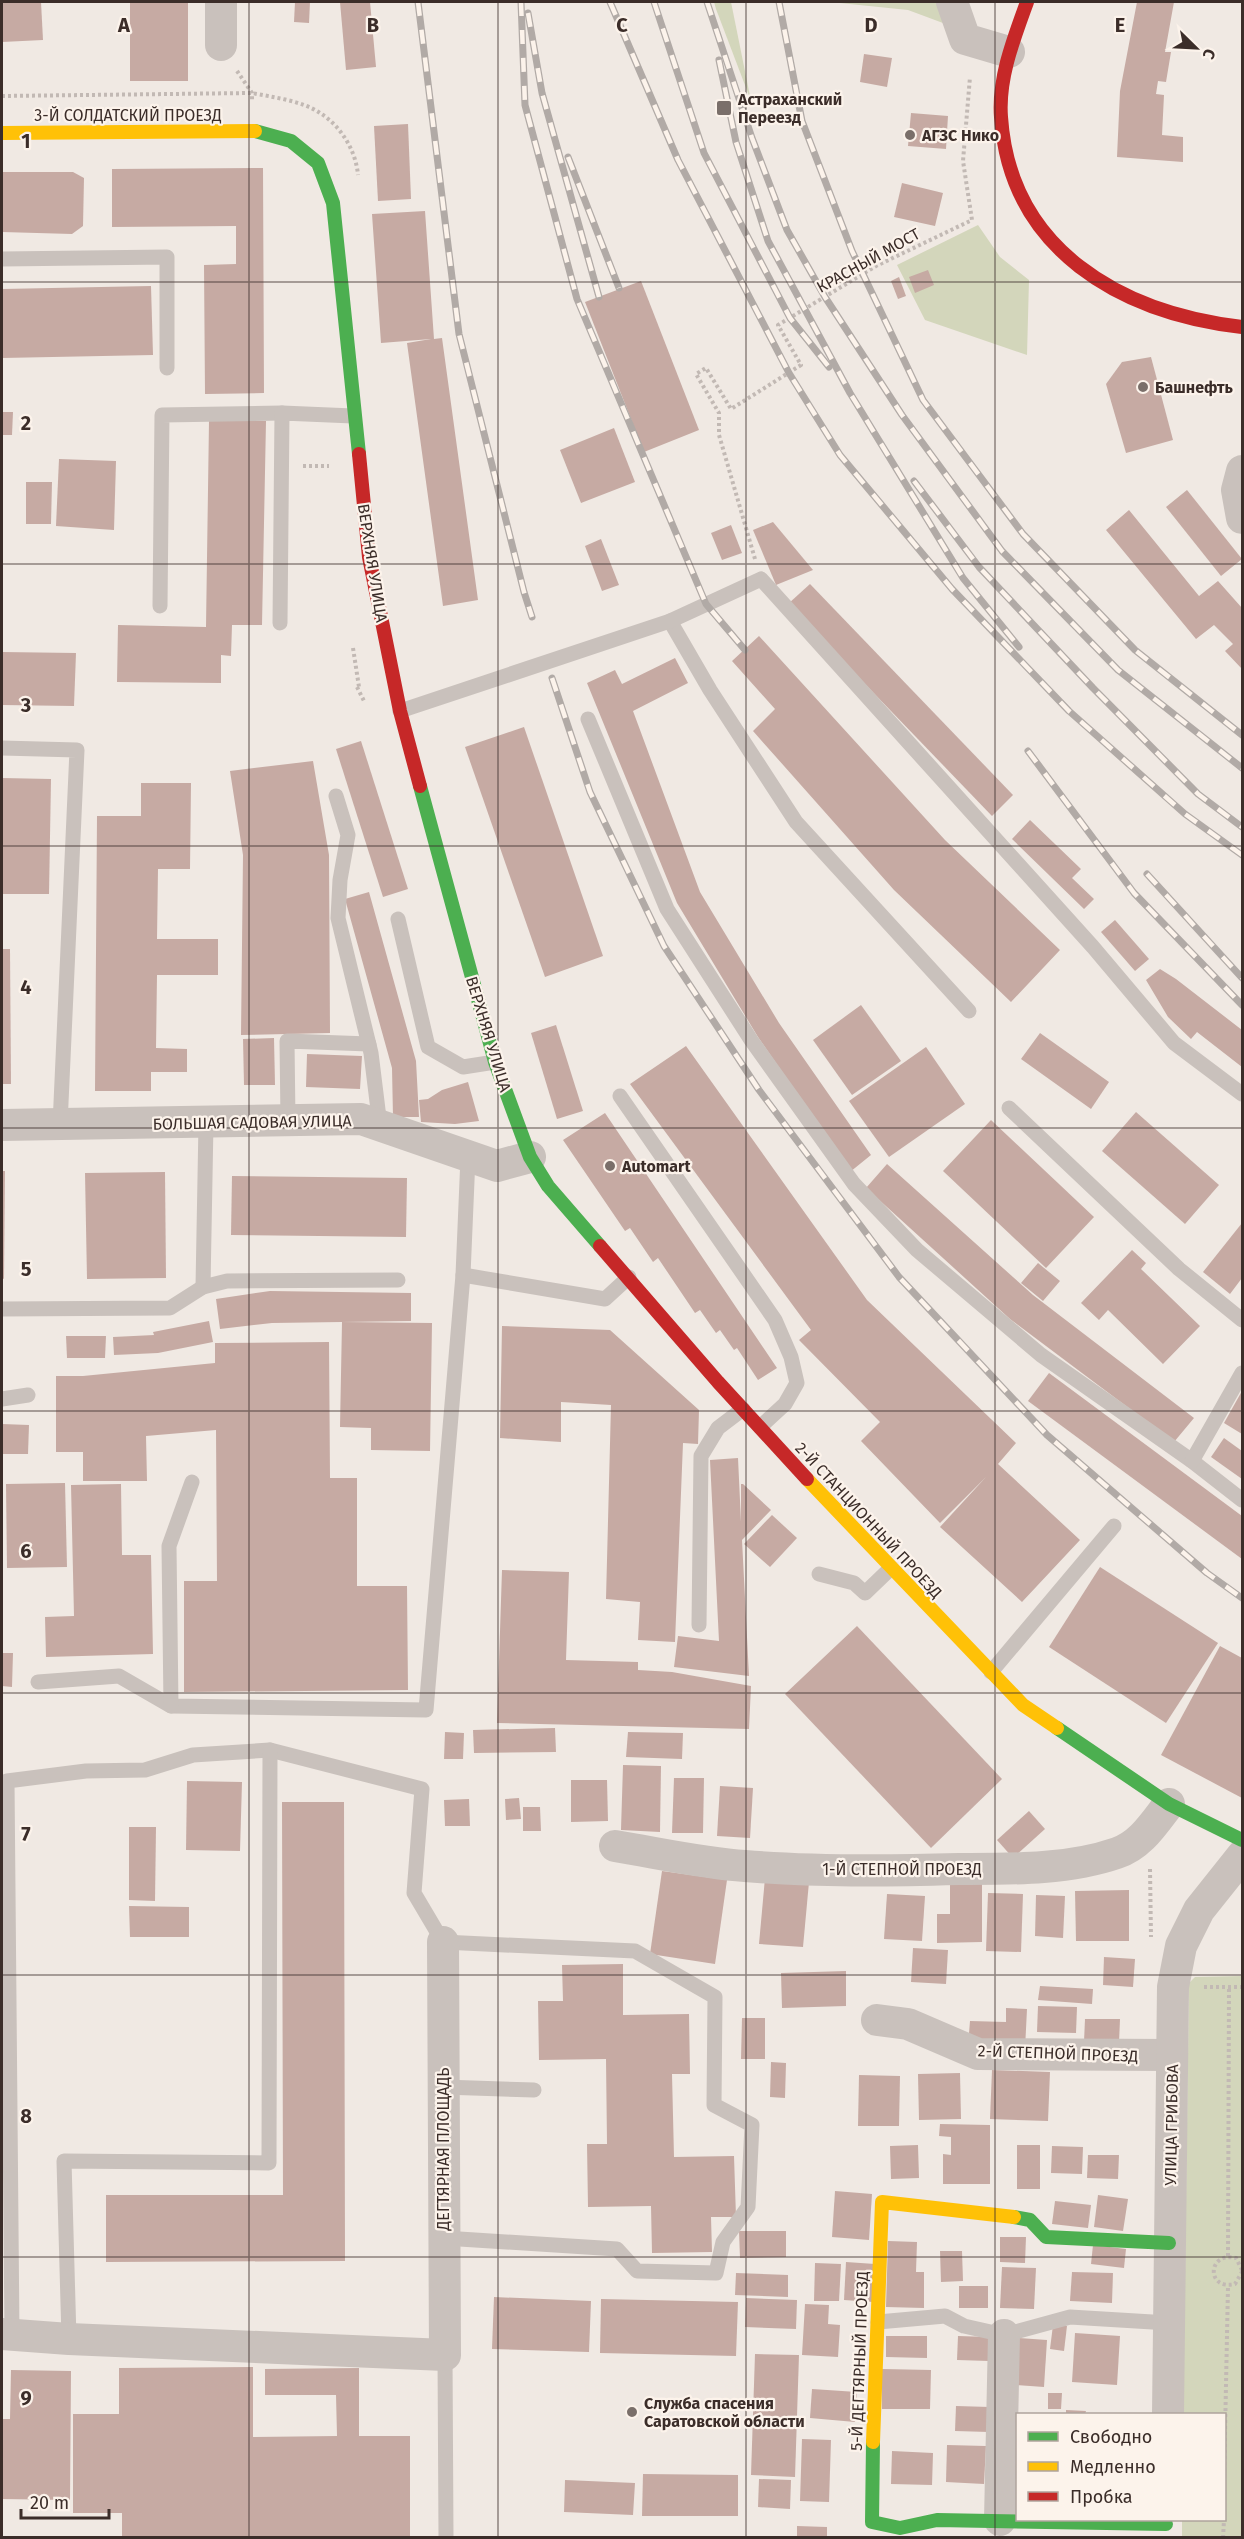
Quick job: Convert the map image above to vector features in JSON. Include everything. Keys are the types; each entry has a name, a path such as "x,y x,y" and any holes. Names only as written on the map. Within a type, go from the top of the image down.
{"main road":[{"path":"1027,2 1009,52 1001,117 1012,176 1031,214 1055,247 1082,270 1112,289 1169,313 1227,326 1242,327"},
{"name":"3-Й СОЛДАТСКИЙ ПРОЕЗД","path":"2,133 255,131"},
{"name":"ВЕРХНЯЯ УЛИЦА","path":"255,131 291,141 318,163 333,203 369,557 400,711 495,1062 530,1157"},
{"name":"2-Й СТАНЦИОННЫЙ ПРОЕЗД","path":"530,1157 548,1186 743,1409 1023,1705 1169,1804 1242,1840"},
{"name":"5-Й ДЕГТЯРНЫЙ ПРОЕЗД","path":"1000,2520 937,2520 900,2528 872,2522 871,2495 882,2202 995,2213 1030,2220 1046,2237 1169,2243"},
{"path":"1000,2520 1016,2521"},
{"path":"1024,2521 1166,2527"}],"street":[{"path":"221,2 221,45"},
{"path":"952,2 965,39 1009,52"},
{"path":"1242,471 1236,490 1242,518"},
{"name":"БОЛЬШАЯ САДОВАЯ УЛИЦА","path":"2,1125 361,1119 497,1166 530,1157"},
{"name":"1-Й СТЕПНОЙ ПРОЕЗД","path":"615,1846 743,1866 786,1869 885,1871 1003,1869 1057,1865 1118,1853 1141,1839 1169,1804"},
{"name":"УЛИЦА ГРИБОВА","path":"1168,2413 1173,1987 1181,1946 1198,1910 1242,1856"},
{"name":"ДЕГТЯРНАЯ ПЛОЩАДЬ","path":"443,1942 445,2355"},
{"name":"2-Й СТЕПНОЙ ПРОЕЗД","path":"877,2020 908,2024 978,2054 1172,2055"},
{"path":"7,2335 445,2355"},
{"path":"1000,2520 1004,2335"}],"lane":[{"path":"2,259 167,257 167,368"},
{"path":"160,606 162,415 282,413 354,416"},
{"path":"280,623 282,413"},
{"path":"400,711 670,621 761,579 1093,947 1174,1043 1242,1094"},
{"path":"670,621 710,690 796,822 969,1011"},
{"path":"588,719 667,909 751,1040 854,1184 917,1250 1041,1355 1192,1461 1242,1500"},
{"path":"2,748 77,750 60,1125"},
{"path":"336,796 348,835 340,880 338,918 369,1044 380,1126"},
{"path":"398,919 428,1047 463,1067 495,1062"},
{"path":"288,1121 287,1041 369,1044"},
{"path":"620,1096 779,1329 791,1358 797,1383 785,1404 760,1427"},
{"path":"1009,1108 1179,1269 1242,1320"},
{"path":"203,1287 206,1123"},
{"path":"38,1682 119,1677 171,1706 426,1710 463,1275 468,1157"},
{"path":"463,1275 605,1299 629,1277"},
{"path":"2,1309 170,1308 203,1287 227,1281 398,1280"},
{"path":"1192,1461 1242,1373"},
{"path":"2,1399 28,1395"},
{"path":"699,1625 701,1456 718,1428 743,1409"},
{"path":"171,1706 169,1546 192,1482"},
{"path":"991,1672 1114,1526"},
{"path":"819,1574 854,1583 865,1593 891,1568"},
{"path":"69,2339 64,2161 269,2163 270,1750"},
{"path":"7,2335 7,1781 86,1771 145,1770 193,1755 270,1750 422,1789 414,1893 443,1942 635,1951 715,1997 714,2105 752,2125 748,2207 723,2242 716,2273 637,2271 616,2249 444,2238"},
{"path":"443,2087 534,2090"},
{"path":"878,2322 945,2316 964,2326 1004,2335 1070,2317 1169,2323"},
{"path":"445,2355 446,2538"}],"path":[{"name":"КРАСНЫЙ МОСТ","path":"757,565 718,435 719,413 696,374 706,368 731,409 801,365 778,325 876,266 972,220 963,161 967,94 976,42"},
{"path":"221,45 252,93 255,131"},
{"path":"282,466 335,466"},
{"path":"1173,1987 1242,1987"},
{"path":"1228,2256 1229,1987"},
{"path":"1228,2256 1236,2258 1242,2271 1235,2284 1228,2286 1221,2284 1215,2278 1213,2271 1215,2264 1228,2256"},
{"path":"1225,2413 1228,2286"},
{"path":"1224,2521 1224,2538"}],"green space":[{"path":"714,2 731,2 751,101 716,9"},
{"path":"830,2 943,2 951,26 908,10"},
{"path":"978,225 1000,257 1029,280 1027,355 925,320 897,265"},
{"path":"1242,1976 1242,2537 1182,2538 1182,2521 1226,2521 1226,2413 1183,2413 1189,1983 1195,1977"}],"building":[{"path":"2,2 41,2 43,40 2,42"},
{"path":"130,2 188,2 188,81 130,81"},
{"path":"295,2 310,2 309,23 294,22"},
{"path":"340,2 370,2 376,67 346,70"},
{"path":"1137,2 1174,2 1165,52 1171,52 1166,82 1158,81 1156,94 1164,95 1162,135 1183,137 1183,162 1117,157 1120,91"},
{"path":"864,54 892,58 887,87 860,82"},
{"path":"911,113 948,116 946,149 908,146"},
{"path":"408,124 411,199 378,201 374,126"},
{"path":"263,168 264,393 205,394 204,265 236,264 236,226 112,227 112,169"},
{"path":"2,172 73,172 84,178 83,226 72,234 2,232"},
{"path":"902,183 943,193 935,226 894,217"},
{"path":"425,211 434,339 442,338 478,600 443,606 407,343 431,339 381,343 372,214"},
{"path":"928,270 934,285 915,293 909,277"},
{"path":"899,277 906,296 898,299 891,281"},
{"path":"641,281 699,430 644,452 585,302"},
{"path":"151,286 153,355 2,358 2,289"},
{"path":"1151,357 1173,440 1126,453 1106,384 1122,362"},
{"path":"2,412 13,412 12,435 2,435"},
{"path":"209,421 266,421 262,625 232,625 231,656 221,655 221,683 117,682 118,625 206,627"},
{"path":"614,428 635,482 581,503 560,450"},
{"path":"59,459 116,461 114,530 56,526"},
{"path":"26,482 52,482 51,524 26,524"},
{"path":"1187,490 1242,559 1221,576 1166,507"},
{"path":"1129,510 1199,596 1218,581 1242,608 1242,669 1225,651 1233,644 1214,625 1196,639 1106,530"},
{"path":"773,522 813,570 776,585 753,530"},
{"path":"731,525 742,553 722,560 711,533"},
{"path":"601,539 619,585 602,591 585,546"},
{"path":"810,584 1013,795 992,816 788,604"},
{"path":"759,636 945,840 1060,950 1011,1002 894,890 753,731 775,709 732,661"},
{"path":"2,652 76,653 74,706 2,705"},
{"path":"675,658 688,683 633,711 700,892 779,1023 871,1155 850,1172 758,1037 677,903 587,683 615,670 622,684"},
{"path":"524,727 603,956 545,977 465,747"},
{"path":"361,741 408,889 383,897 336,749"},
{"path":"313,761 329,855 330,1033 241,1035 243,855 230,771"},
{"path":"2,778 51,779 49,894 2,894"},
{"path":"141,783 191,783 190,869 158,869 157,939 218,939 218,975 157,975 156,1048 187,1049 187,1072 151,1072 151,1091 95,1091 97,816 141,816"},
{"path":"1030,820 1081,869 1072,878 1094,899 1084,909 1012,839"},
{"path":"369,892 416,1061 419,1117 393,1117 392,1068 345,899"},
{"path":"1115,920 1149,959 1135,971 1101,932"},
{"path":"2,949 10,949 11,1084 2,1084"},
{"path":"1160,969 1242,1030 1242,1067 1197,1032 1191,1039 1168,1017 1146,980"},
{"path":"861,1005 901,1061 852,1095 813,1040"},
{"path":"556,1025 583,1111 557,1119 531,1033"},
{"path":"1040,1033 1109,1082 1091,1109 1021,1059"},
{"path":"274,1038 275,1085 244,1085 243,1039"},
{"path":"686,1046 867,1300 1016,1443 998,1464 1080,1540 1022,1602 940,1527 986,1477 940,1523 861,1441 880,1422 799,1340 811,1330 630,1084"},
{"path":"926,1047 965,1104 889,1157 849,1101"},
{"path":"307,1054 362,1056 360,1089 306,1087"},
{"path":"468,1082 479,1121 455,1124 421,1122 419,1100 428,1099 442,1090"},
{"path":"1136,1112 1219,1185 1185,1224 1102,1151"},
{"path":"605,1113 777,1368 758,1380 737,1348 734,1350 720,1330 716,1333 700,1310 695,1313 658,1258 653,1262 630,1228 625,1231 563,1140"},
{"path":"991,1120 1094,1217 1046,1268 943,1171"},
{"path":"887,1164 1033,1295 1194,1418 1174,1442 1010,1319 866,1188"},
{"path":"2,1171 5,1171 4,1279 2,1278"},
{"path":"165,1172 166,1278 87,1279 85,1173"},
{"path":"232,1176 407,1178 406,1237 231,1235"},
{"path":"1242,1223 1242,1278 1230,1294 1203,1272"},
{"path":"1132,1250 1146,1263 1141,1269 1200,1326 1163,1364 1108,1310 1099,1320 1081,1303"},
{"path":"1038,1263 1060,1281 1043,1301 1021,1283"},
{"path":"270,1291 411,1293 411,1321 272,1323 220,1329 216,1299"},
{"path":"209,1321 213,1342 158,1353 114,1355 113,1337 154,1335 153,1332"},
{"path":"342,1322 432,1323 430,1451 371,1450 371,1428 340,1427"},
{"path":"502,1326 610,1330 699,1410 698,1444 683,1443 675,1642 638,1640 640,1602 606,1599 611,1405 561,1402 561,1442 500,1438"},
{"path":"66,1336 106,1336 105,1358 67,1358"},
{"path":"329,1342 330,1478 357,1478 357,1586 407,1586 408,1690 184,1692 184,1581 217,1581 216,1430 146,1436 147,1481 83,1481 83,1452 56,1452 56,1376 83,1376 215,1363 215,1343"},
{"path":"1049,1373 1242,1516 1242,1559 1028,1401"},
{"path":"1242,1391 1242,1434 1224,1423"},
{"path":"2,1424 29,1425 28,1454 2,1454"},
{"path":"1224,1438 1242,1451 1242,1479 1211,1457"},
{"path":"738,1458 741,1522 741,1484 771,1510 742,1540 749,1676 674,1667 678,1636 719,1641 710,1460"},
{"path":"65,1483 67,1567 7,1568 6,1484"},
{"path":"121,1484 122,1555 151,1555 153,1654 46,1657 45,1617 74,1616 71,1485"},
{"path":"772,1515 797,1538 770,1567 744,1544"},
{"path":"1100,1567 1218,1643 1166,1723 1049,1647"},
{"path":"502,1570 569,1572 566,1660 638,1662 638,1670 672,1672 751,1686 749,1729 497,1723"},
{"path":"857,1626 1002,1779 931,1848 785,1694"},
{"path":"1220,1646 1242,1658 1242,1798 1161,1755"},
{"path":"2,1653 13,1653 12,1687 2,1686"},
{"path":"555,1728 556,1752 474,1753 473,1730"},
{"path":"445,1732 464,1733 463,1759 444,1759"},
{"path":"628,1732 683,1733 682,1759 626,1757"},
{"path":"623,1765 661,1766 660,1832 621,1830"},
{"path":"674,1778 704,1778 703,1833 672,1833"},
{"path":"571,1780 607,1780 608,1821 571,1822"},
{"path":"187,1781 242,1782 240,1851 186,1850"},
{"path":"720,1786 753,1788 750,1838 717,1836"},
{"path":"519,1798 521,1819 506,1820 505,1799"},
{"path":"469,1799 470,1826 445,1826 444,1800"},
{"path":"282,1802 344,1802 345,2261 106,2262 106,2195 283,2195"},
{"path":"523,1807 540,1807 541,1831 523,1831"},
{"path":"1029,1811 1045,1829 1013,1858 997,1840"},
{"path":"129,1827 156,1827 155,1901 129,1900"},
{"path":"662,1871 727,1880 715,1964 650,1954"},
{"path":"765,1878 809,1882 803,1947 759,1944"},
{"path":"950,1880 982,1880 982,1942 937,1943 937,1914 950,1914"},
{"path":"1129,1890 1129,1941 1076,1941 1075,1891"},
{"path":"988,1893 1023,1894 1021,1952 986,1951"},
{"path":"887,1894 925,1896 922,1941 884,1939"},
{"path":"1036,1895 1065,1896 1063,1938 1035,1936"},
{"path":"129,1906 189,1907 189,1937 130,1937"},
{"path":"913,1948 948,1950 946,1984 911,1982"},
{"path":"1104,1957 1135,1959 1133,1987 1103,1985"},
{"path":"623,1964 623,2015 689,2014 690,2074 672,2074 674,2157 734,2156 736,2217 711,2217 712,2252 652,2253 651,2206 588,2207 587,2144 607,2144 606,2059 539,2060 538,2001 563,2001 562,1965"},
{"path":"846,1971 846,2006 782,2008 781,1973"},
{"path":"1040,1986 1093,1989 1092,2004 1038,2000"},
{"path":"1038,2006 1077,2007 1076,2033 1037,2032"},
{"path":"1006,2008 1027,2009 1025,2049 968,2046 970,2021 1006,2022"},
{"path":"742,2018 765,2018 765,2059 741,2059"},
{"path":"1085,2019 1120,2019 1119,2043 1084,2042"},
{"path":"771,2062 786,2063 785,2098 770,2097"},
{"path":"992,2070 1050,2072 1048,2121 990,2119"},
{"path":"960,2073 961,2119 919,2120 918,2074"},
{"path":"859,2075 900,2076 899,2126 858,2126"},
{"path":"940,2124 990,2125 990,2184 943,2184 943,2154 951,2155 951,2137 939,2136"},
{"path":"918,2145 919,2178 891,2179 890,2146"},
{"path":"1017,2145 1040,2145 1040,2189 1017,2189"},
{"path":"1052,2146 1083,2147 1082,2174 1051,2173"},
{"path":"1088,2155 1119,2155 1118,2179 1087,2178"},
{"path":"835,2191 872,2194 869,2240 832,2237"},
{"path":"1098,2195 1128,2199 1123,2231 1094,2227"},
{"path":"1055,2201 1091,2205 1088,2228 1052,2224"},
{"path":"739,2231 786,2231 786,2257 740,2258"},
{"path":"1000,2237 1026,2237 1025,2263 1000,2262"},
{"path":"888,2241 917,2242 916,2272 924,2272 924,2308 886,2307"},
{"path":"1093,2245 1126,2249 1124,2268 1091,2264"},
{"path":"940,2251 962,2251 963,2281 941,2282"},
{"path":"846,2262 875,2264 873,2302 844,2300"},
{"path":"815,2263 841,2264 839,2301 814,2301"},
{"path":"1002,2267 1036,2268 1034,2309 1000,2308"},
{"path":"1072,2272 1113,2273 1112,2303 1070,2301"},
{"path":"736,2273 788,2275 788,2297 735,2295"},
{"path":"959,2286 988,2286 988,2308 959,2308"},
{"path":"494,2297 591,2301 589,2352 492,2349"},
{"path":"746,2298 797,2300 796,2329 745,2327"},
{"path":"601,2299 738,2302 736,2356 600,2353"},
{"path":"805,2304 829,2305 828,2324 840,2325 838,2357 802,2355"},
{"path":"1053,2325 1067,2326 1064,2351 1050,2349"},
{"path":"1075,2333 1120,2336 1117,2385 1072,2382"},
{"path":"886,2336 927,2336 927,2358 886,2357"},
{"path":"958,2336 989,2337 989,2361 957,2360"},
{"path":"1019,2338 1047,2340 1044,2387 1016,2385"},
{"path":"755,2354 799,2355 795,2477 751,2475"},
{"path":"253,2367 253,2437 337,2436 336,2395 265,2395 265,2369 359,2368 359,2436 410,2436 410,2538 122,2538 122,2513 73,2513 73,2414 119,2414 119,2368"},
{"path":"882,2369 931,2370 930,2409 882,2409"},
{"path":"11,2370 71,2371 70,2500 2,2499 2,2419 10,2419"},
{"path":"812,2389 857,2392 855,2422 810,2418"},
{"path":"1048,2393 1062,2393 1061,2409 1048,2409"},
{"path":"956,2406 990,2407 989,2432 955,2431"},
{"path":"1066,2410 1086,2411 1085,2413 1066,2413"},
{"path":"802,2439 831,2440 829,2502 800,2501"},
{"path":"947,2445 986,2446 984,2484 946,2482"},
{"path":"892,2451 933,2453 932,2485 891,2484"},
{"path":"643,2474 738,2475 738,2516 642,2516"},
{"path":"759,2479 791,2480 790,2509 758,2507"},
{"path":"565,2480 635,2483 633,2515 564,2512"},
{"path":"797,2526 827,2527 827,2538 797,2538"}],"railway":[{"path":"418,2 459,334 532,617"},
{"path":"521,2 525,105 577,299 706,604 745,650"},
{"path":"610,2 678,160 789,373 840,455 952,589 1069,711 1185,814 1242,855"},
{"path":"654,2 704,153 790,318 829,367"},
{"path":"707,2 752,138 787,230 825,297 902,415 1002,551 1118,670 1242,768"},
{"path":"779,2 802,121 852,251 923,400 1023,534 1135,650 1242,735"},
{"path":"528,13 542,93 599,297"},
{"path":"719,60 736,142 768,241 850,393 963,578 1019,647"},
{"path":"568,157 619,288"},
{"path":"914,481 979,567 1093,688 1198,794 1242,827"},
{"path":"552,678 590,792 664,946 759,1090 899,1277 1047,1435 1207,1573 1242,1598"},
{"path":"1028,751 1134,893 1242,1005"},
{"path":"1147,874 1242,978"}],"traffic: fast":[{"path":"255,131 291,141 318,163 333,203 359,454"},
{"path":"420,786 495,1062 530,1157 548,1186 600,1246"},
{"path":"1057,1728 1169,1804 1242,1840"},
{"path":"1014,2217 1030,2220 1046,2237 1169,2243"},
{"path":"873,2442 872,2522 900,2528 937,2520 1166,2524"}],"traffic: slow":[{"path":"2,133 255,131"},
{"path":"807,1479 1023,1705 1057,1728"},
{"path":"873,2442 882,2202 1014,2217"}],"traffic: jam":[{"path":"1027,2 1004,73 1001,102 1001,117 1009,164 1025,204 1049,238 1080,267 1115,289 1155,307 1197,319 1242,327"},
{"path":"359,454 369,557 400,711 420,786"},
{"path":"600,1246 718,1382 807,1479"}],"place":[{"name":"Астраханский Переезд","path":"724,108"},
{"name":"АГЗС Нико","path":"910,135"},
{"name":"Башнефть","path":"1143,387"},
{"name":"Automart","path":"610,1166"},
{"name":"Служба спасения Саратовской области","path":"632,2412"}]}
